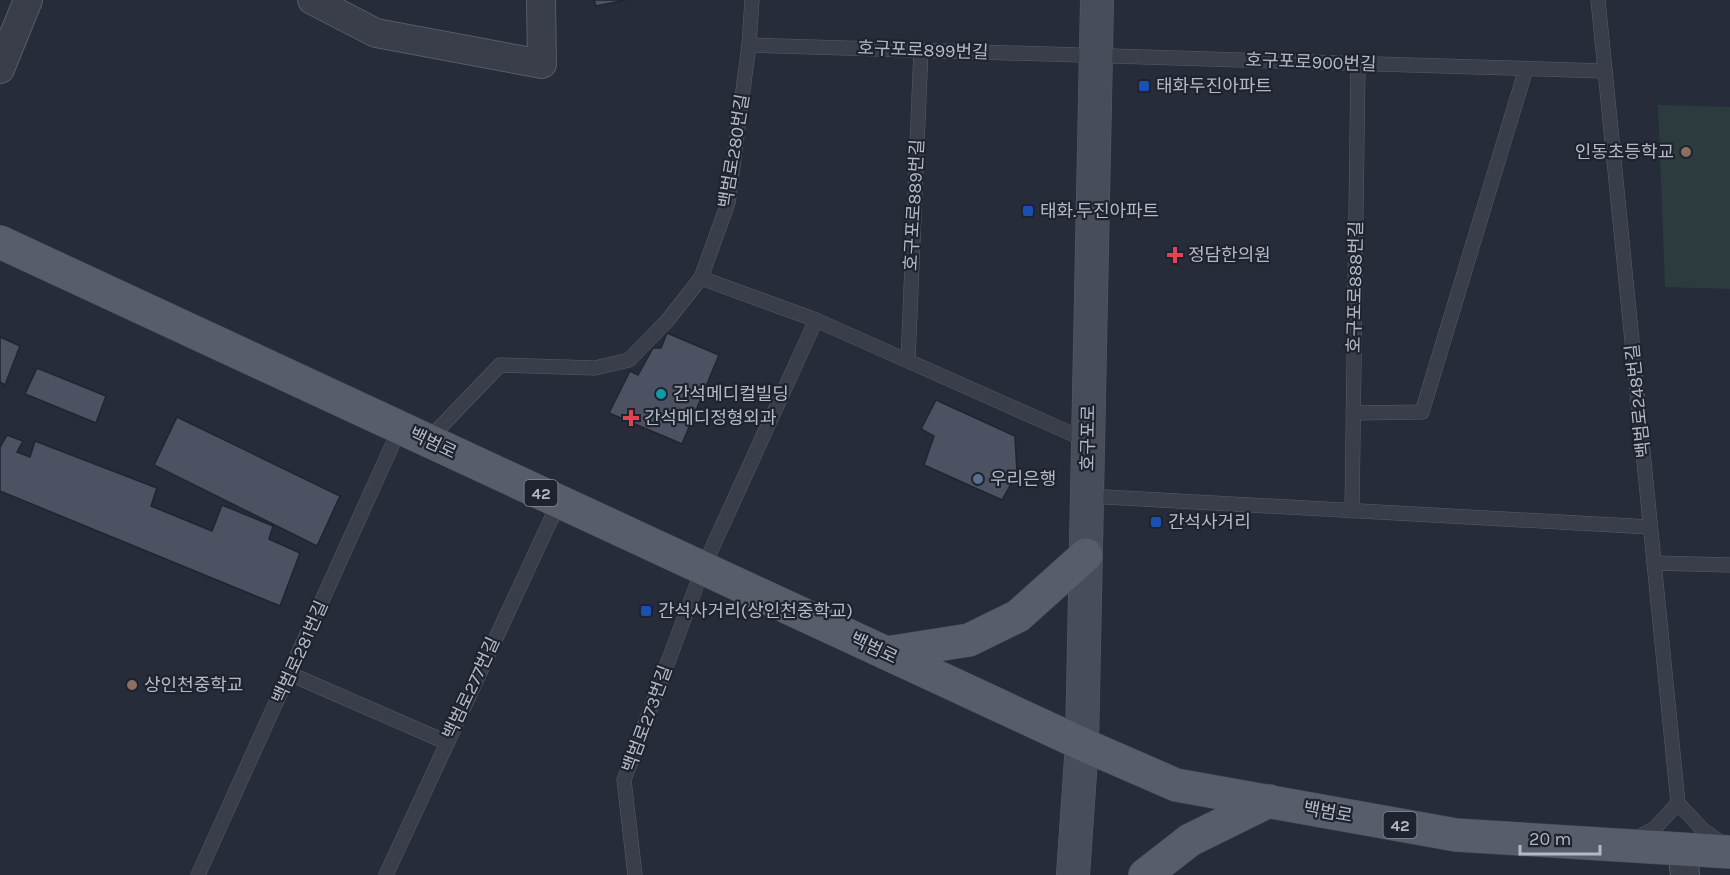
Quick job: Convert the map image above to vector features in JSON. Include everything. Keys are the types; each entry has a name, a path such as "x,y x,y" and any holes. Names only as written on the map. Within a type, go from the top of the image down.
{"main road":[{"name":"호구포로","path":"1073,875 1082,744 1097,0"},
{"name":"백범로","path":"0,242 1082,744 1176,785 1456,835 1623,846 1683,861 1730,850"},
{"path":"886,653 969,640 1006,623 1018,616 1086,555"},
{"path":"1145,875 1190,840 1269,801"}],"street":[{"path":"0,69 28,0"},
{"path":"312,0 376,33 542,64 541,0"}],"lane":[{"name":"백범로280번길","path":"414,434 500,365 595,368 629,360 667,321 701,278 728,203 749,45 752,0"},
{"name":"백범로248번길","path":"1598,0 1678,803"},
{"name":"호구포로899번길","path":"749,45 1096,56"},
{"name":"호구포로889번길","path":"908,360 921,50"},
{"name":"호구포로900번길","path":"1096,56 1605,71"},
{"name":"호구포로888번길","path":"1352,511 1358,64"},
{"path":"1353,413 1422,412 1526,69"},
{"path":"701,278 816,320 1088,441"},
{"name":"백범로273번길","path":"635,875 624,780 703,568 816,320"},
{"name":"백범로281번길","path":"198,875 290,674 414,434"},
{"path":"1087,496 1650,527"},
{"name":"백범로277번길","path":"386,875 559,502"},
{"path":"1654,563 1730,565"},
{"path":"290,674 446,742"},
{"path":"1623,846 1655,828 1678,803 1702,829 1730,850"}],"shaded area":[{"path":"1658,105 1730,107 1730,289 1665,287"}],"building":[{"path":"594,0 626,0 596,6"},
{"name":"간석메디컬빌딩","path":"667,333 719,355 682,444 609,413 630,371 638,375 653,348 661,348"},
{"path":"0,337 20,346 5,385 0,382"},
{"path":"37,368 106,396 96,423 25,394"},
{"path":"936,400 1015,436 1017,473 1002,500 924,465 934,436 921,429"},
{"path":"177,417 340,496 317,546 154,465"},
{"path":"7,435 23,441 17,452 30,457 35,441 157,488 151,506 212,531 222,505 273,526 269,539 300,553 280,606 0,491 0,447"}],"place":[{"name":"태화두진아파트","path":"1144,86"},
{"name":"인동초등학교","path":"1686,152"},
{"name":"태화.두진아파트","path":"1028,211"},
{"name":"정담한의원","path":"1175,255"},
{"name":"간석메디컬빌딩","path":"661,394"},
{"name":"간석메디정형외과","path":"631,418"},
{"name":"우리은행","path":"978,479"},
{"name":"간석사거리","path":"1156,522"},
{"name":"간석사거리(상인천중학교)","path":"646,611"},
{"name":"상인천중학교","path":"132,685"}]}
